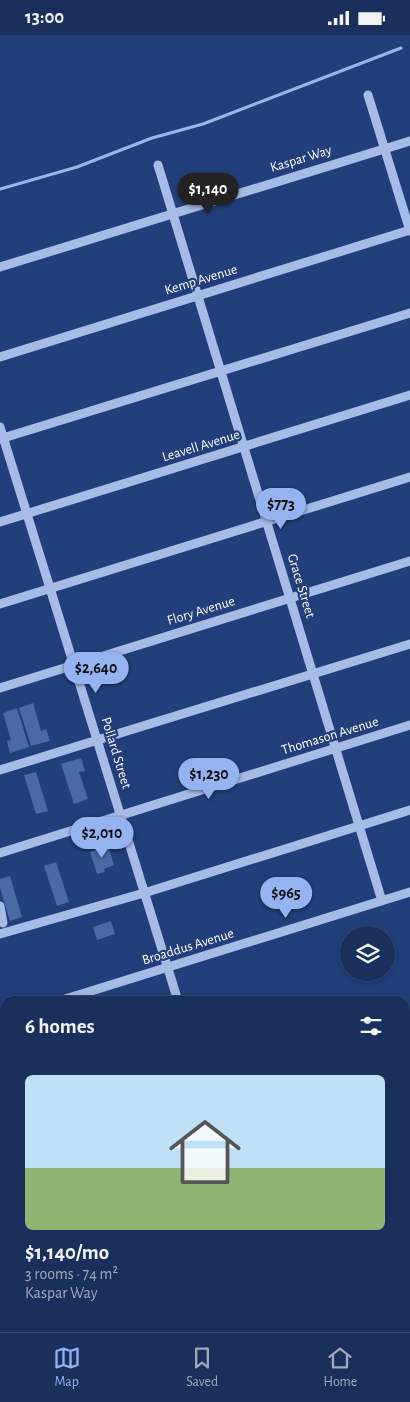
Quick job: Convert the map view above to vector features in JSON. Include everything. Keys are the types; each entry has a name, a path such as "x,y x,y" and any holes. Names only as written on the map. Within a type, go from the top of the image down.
{"street":[{"path":"368,95 410,230"},
{"name":"Kaspar Way","path":"0,267 410,141"},
{"name":"Grace Street","path":"158,165 382,901"},
{"name":"Kemp Avenue","path":"0,357 410,230"},
{"path":"2,439 410,313"},
{"name":"Leavell Avenue","path":"0,522 410,395"},
{"name":"Pollard Street","path":"0,427 2,439 98,740 177,996"},
{"path":"0,605 410,477"},
{"name":"Flory Avenue","path":"0,688 410,561"},
{"path":"0,770 410,644"},
{"name":"Thomason Avenue","path":"0,853 410,725"},
{"path":"0,907 3,933 144,893 410,811"},
{"name":"Broaddus Avenue","path":"77,996 410,892"}],"building":[{"path":"33,703 41,731 46,729 50,741 31,746 19,708"},
{"path":"17,708 29,747 10,753 7,741 11,740 3,713"},
{"path":"81,758 85,771 79,772 88,799 74,804 61,764"},
{"path":"36,772 48,811 36,814 24,775"},
{"path":"108,846 114,865 104,869 105,872 97,874 90,852"},
{"path":"56,862 69,902 57,906 44,866"},
{"path":"10,876 22,917 10,921 0,888 0,879"},
{"path":"111,921 115,934 97,940 93,927"}],"waterway":[{"path":"0,189 77,167 152,138 203,124 401,48"}]}
